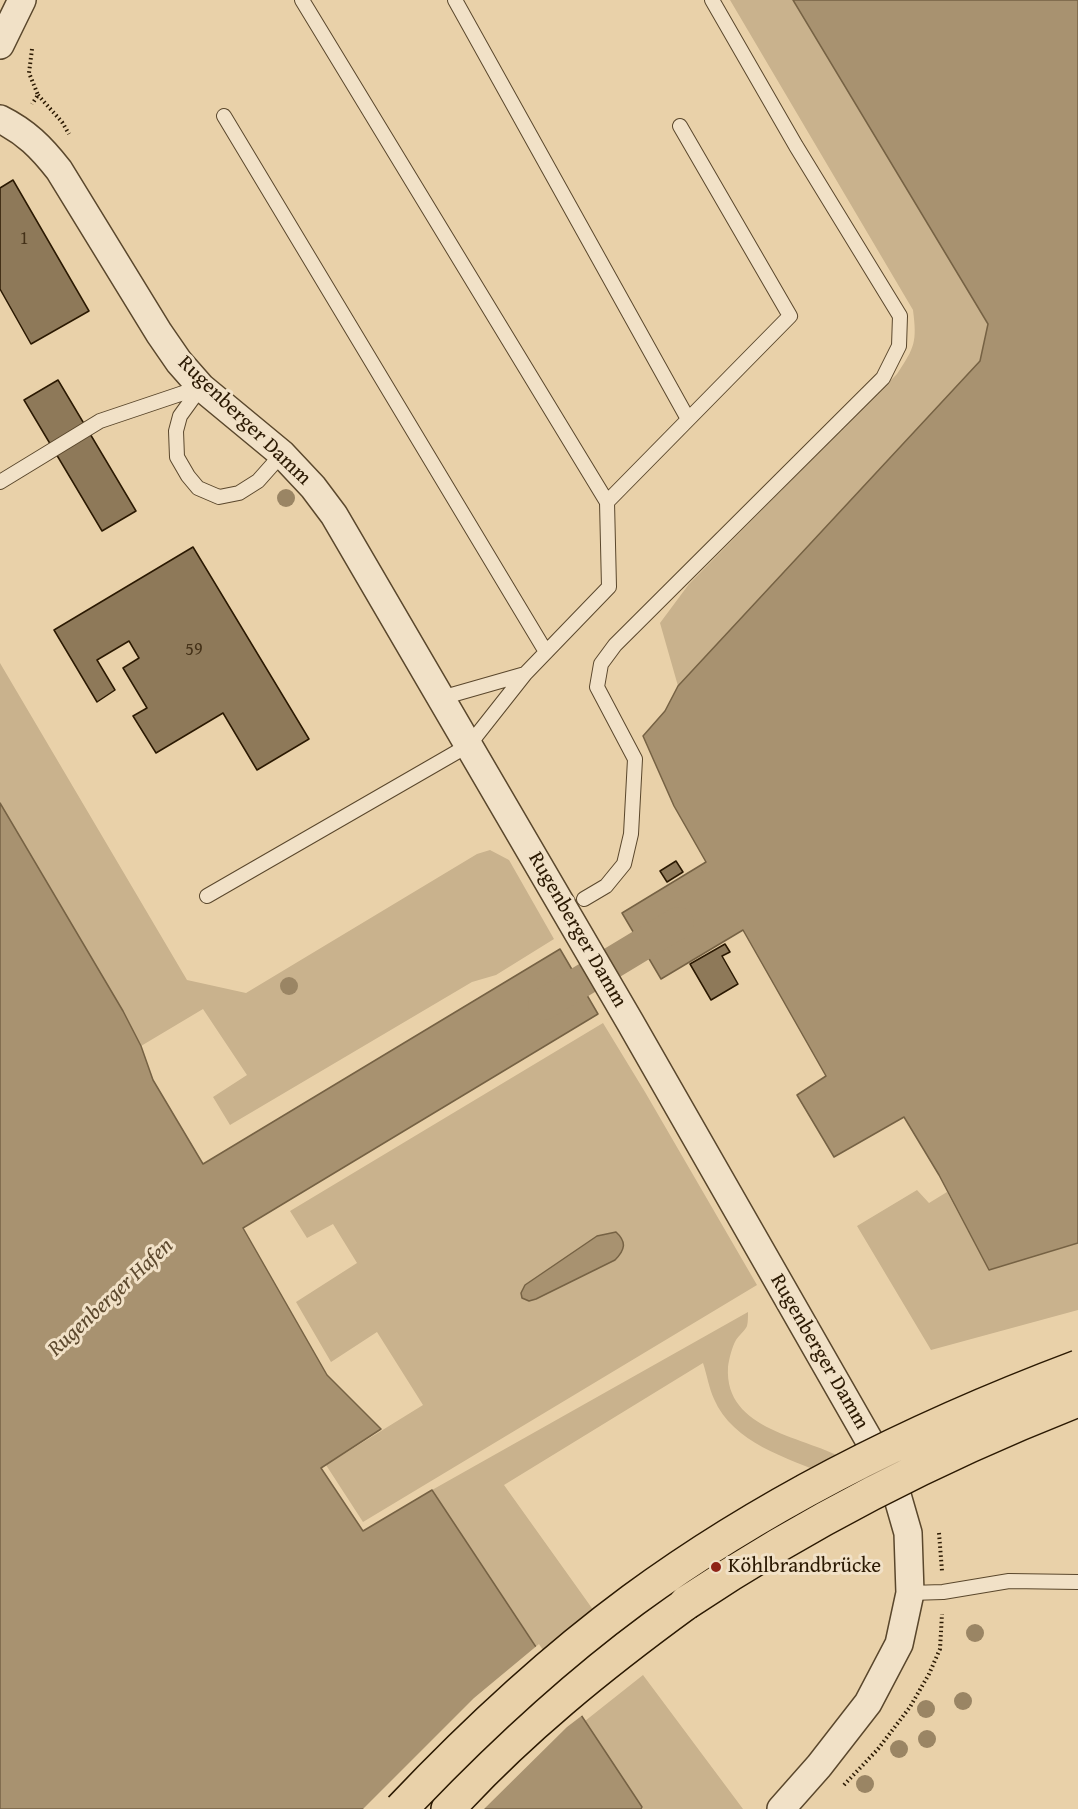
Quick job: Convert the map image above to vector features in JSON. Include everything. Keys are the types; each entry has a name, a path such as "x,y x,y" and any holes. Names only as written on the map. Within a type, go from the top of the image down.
{"main road":[{"path":"401,1809 472,1736 530,1683 581,1640 688,1561 802,1492 867,1458 1010,1394 1078,1367"},
{"path":"448,1809 496,1760 588,1677 669,1615 729,1574 882,1486 1000,1432 1078,1400"}],"street":[{"path":"0,45 22,0"},
{"name":"Rugenberger Damm","path":"9,123 41,147 59,170 179,362 201,387 282,454 313,487 334,515 630,1022 895,1488 908,1533 910,1593 899,1644 868,1703 819,1767 781,1809"}],"lane":[{"path":"207,896 469,745 525,674 609,587 606,502 302,0"},
{"path":"455,0 688,419"},
{"path":"584,899 606,886 624,864 631,834 635,759 597,687 601,664 615,645 883,378 899,346 900,316 796,146 712,0"},
{"path":"224,116 546,652"},
{"path":"606,502 790,316 680,126"},
{"path":"201,387 180,416 177,431 177,458 198,488 219,496 239,493 258,481 282,454"},
{"path":"0,482 100,421 201,387"},
{"path":"441,698 525,674"},
{"path":"910,1593 943,1592 1009,1581 1078,1582"}],"path":[{"path":"9,123 38,94 30,73 33,44"}],"shaded area":[{"path":"730,0 793,0 988,324 980,361 678,686 660,623 689,584 897,374 911,350 915,330 913,310"},
{"path":"0,663 187,980 246,993 477,854 490,850 509,860 554,939 496,975 472,982 230,1125 213,1097 247,1075 203,1009 141,1046 123,1011 0,803"},
{"path":"603,1023 757,1285 363,1522 326,1465 423,1405 377,1332 331,1362 296,1302 357,1263 333,1224 307,1238 290,1211"},
{"path":"917,1190 929,1203 947,1192 989,1270 1078,1243 1078,1310 931,1350 857,1226"},
{"path":"748,1312 747,1326 737,1338 728,1367 730,1389 739,1406 753,1419 771,1429 848,1461 828,1475 779,1455 748,1438 734,1427 714,1399 703,1363 504,1485 594,1611 540,1652 432,1490"},
{"path":"643,1675 743,1809 641,1809 642,1807 585,1721"}],"water":[{"path":"793,0 1078,0 1078,1243 989,1270 939,1175 904,1117 834,1157 797,1095 826,1076 743,930 661,979 622,913 706,862 674,806 643,736 665,711 678,686 980,361 988,324"},
{"name":"Rugenberger Hafen","path":"0,803 123,1011 141,1046 153,1080 203,1164 560,949 598,1014 243,1228 327,1375 381,1429 321,1468 363,1531 432,1490 642,1807 641,1809 0,1809"},
{"path":"616,1232 622,1239 623,1246 615,1260 536,1299 529,1301 522,1298 521,1293 525,1285 597,1236"}],"pier":[{"path":"539,1644 584,1714 567,1727 484,1809 363,1809 474,1698"}],"building":[{"path":"13,180 89,311 31,344 0,289 0,188"},
{"path":"58,380 136,511 102,531 24,400"},
{"path":"193,547 309,739 257,770 223,713 156,753 133,716 147,708 123,668 139,658 129,641 97,660 115,690 97,702 54,630"},
{"path":"676,861 683,872 667,882 660,871"},
{"path":"725,944 730,952 722,956 738,984 711,1000 690,964"}],"waterway":[{"path":"544,1004 678,923"}],"place":[{"name":"Köhlbrandbrücke","path":"716,1567"}]}
